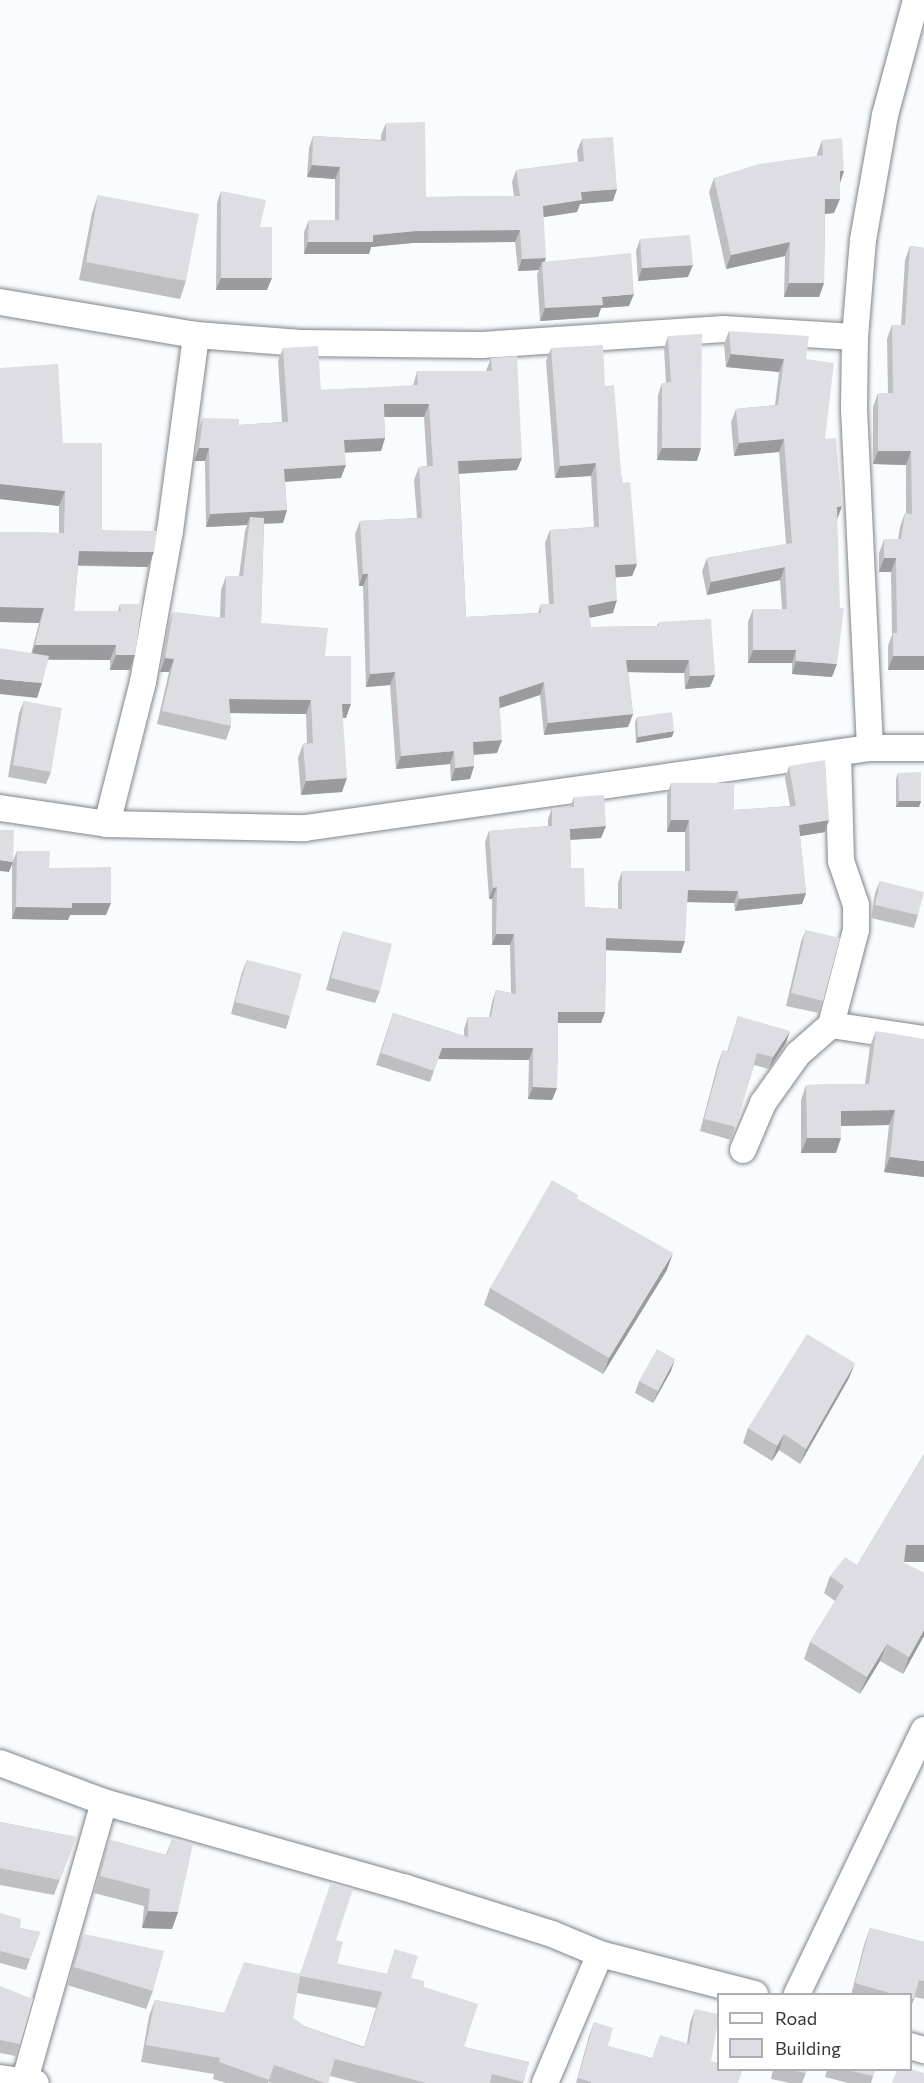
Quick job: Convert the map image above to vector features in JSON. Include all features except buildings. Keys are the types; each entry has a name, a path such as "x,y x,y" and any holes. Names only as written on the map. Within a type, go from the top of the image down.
{"street":[{"path":"870,748 854,409 855,337 863,240 883,127 916,0"},
{"path":"0,302 196,335 301,343 482,345 723,329 855,337"},
{"path":"107,824 143,682 170,531 196,335"},
{"path":"0,808 107,824 305,828 870,748 924,748"},
{"path":"743,1150 763,1103 798,1054 831,1025 856,930 856,905 841,861 838,753"},
{"path":"831,1025 924,1039"},
{"path":"798,1993 924,1730"},
{"path":"0,1763 105,1802 403,1887 552,1934 600,1954 747,1993"},
{"path":"21,2081 105,1802"},
{"path":"545,2083 600,1954"}]}
